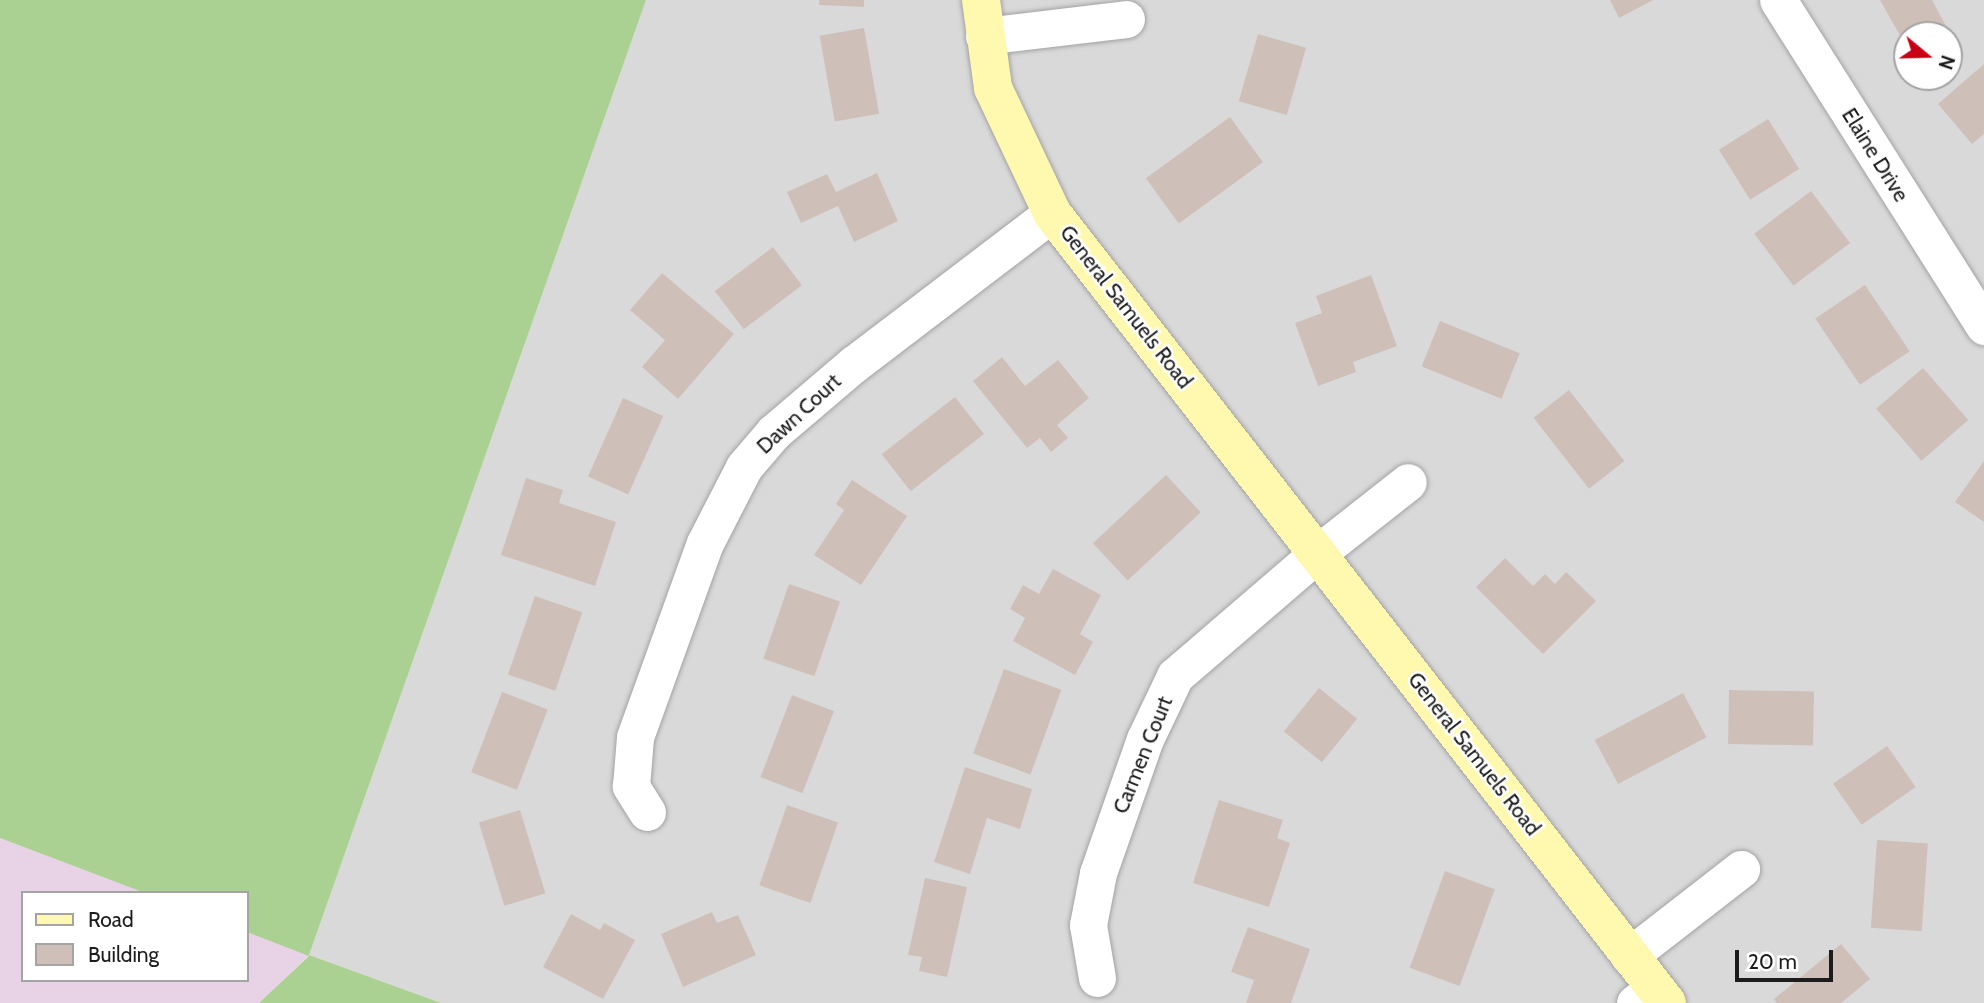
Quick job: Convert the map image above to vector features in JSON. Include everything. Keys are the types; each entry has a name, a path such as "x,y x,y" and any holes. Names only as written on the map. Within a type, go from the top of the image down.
{"street":[{"name":"Elaine Drive","path":"1778,0 1978,318"},
{"name":"General Samuels Road","path":"1126,19 983,18 993,88 1052,213 1318,552 1629,956 1652,998"},
{"name":"Dawn Court","path":"648,812 631,786 635,737 705,543 744,467 774,432 854,364 1052,213"},
{"path":"1318,552 1408,482"},
{"name":"Carmen Court","path":"1097,978 1088,925 1098,873 1146,739 1175,676 1318,552"},
{"path":"1629,956 1741,869"}],"shaded area":[{"path":"646,0 1984,0 1984,1003 441,1003 309,955"},
{"path":"0,838 140,891 21,891 21,982 248,982 248,932 309,955 259,1003 0,1003"}],"green space":[{"path":"0,0 646,0 309,955 441,1003 259,1003 309,956 248,932 248,891 140,891 0,838"}],"building":[{"path":"819,0 864,0 864,7 819,5"},
{"path":"1610,0 1653,0 1619,18"},
{"path":"1880,0 1932,0 1943,21 1893,21 1893,23"},
{"path":"864,28 879,114 835,121 820,36"},
{"path":"1258,34 1306,48 1287,115 1239,101"},
{"path":"1984,64 1984,134 1972,144 1938,104 1953,91 1963,91 1963,82"},
{"path":"1230,117 1263,162 1179,223 1146,178"},
{"path":"1768,119 1799,169 1750,200 1719,150"},
{"path":"877,173 898,221 854,242 838,206 801,223 787,192 827,174 836,192"},
{"path":"1811,191 1850,243 1793,286 1754,234"},
{"path":"773,247 802,285 744,329 715,291"},
{"path":"662,273 734,334 678,399 642,367 665,340 630,310"},
{"path":"1371,275 1397,346 1353,362 1356,372 1318,386 1295,323 1322,313 1316,296"},
{"path":"1865,285 1910,351 1860,385 1815,319"},
{"path":"1440,321 1520,353 1501,399 1422,366"},
{"path":"1002,357 1025,386 1058,360 1089,398 1057,425 1068,438 1051,452 1040,438 1027,448 973,381"},
{"path":"1923,368 1968,420 1921,461 1876,409"},
{"path":"1569,390 1624,461 1589,489 1534,418"},
{"path":"955,397 984,434 911,491 882,454"},
{"path":"623,398 663,416 628,494 588,477"},
{"path":"1984,461 1984,522 1955,502"},
{"path":"1166,475 1201,512 1128,580 1093,543"},
{"path":"526,478 563,490 559,503 616,522 595,586 501,555"},
{"path":"852,480 907,516 861,585 814,555 844,510 836,504"},
{"path":"1505,558 1533,586 1545,574 1555,584 1566,572 1596,601 1543,654 1476,587"},
{"path":"1053,569 1101,595 1080,634 1093,642 1075,675 1013,641 1025,618 1010,609 1023,585 1039,594"},
{"path":"789,584 840,602 814,676 763,659"},
{"path":"535,596 582,612 555,691 508,674"},
{"path":"1004,669 1061,690 1031,774 973,754"},
{"path":"1319,688 1357,719 1322,762 1284,732"},
{"path":"1729,690 1814,691 1813,745 1728,744"},
{"path":"502,692 548,710 517,790 471,772"},
{"path":"1683,693 1706,737 1618,784 1595,740"},
{"path":"792,695 834,711 802,793 760,777"},
{"path":"1887,746 1916,787 1862,825 1833,784"},
{"path":"965,767 1032,789 1020,829 987,818 970,874 934,862"},
{"path":"1219,800 1283,820 1277,838 1290,843 1269,907 1193,883"},
{"path":"787,805 838,823 810,903 759,885"},
{"path":"520,810 545,893 504,906 479,823"},
{"path":"1877,840 1928,844 1922,931 1871,928"},
{"path":"1445,871 1495,889 1460,986 1410,968"},
{"path":"925,878 967,887 947,977 919,971 922,957 908,955"},
{"path":"712,912 717,923 738,915 756,955 683,987 661,934"},
{"path":"571,914 600,930 604,923 635,940 603,999 543,967"},
{"path":"1248,927 1310,949 1291,1003 1246,1003 1254,980 1231,972"},
{"path":"1841,944 1870,979 1841,1003 1777,1003 1774,999"}]}
